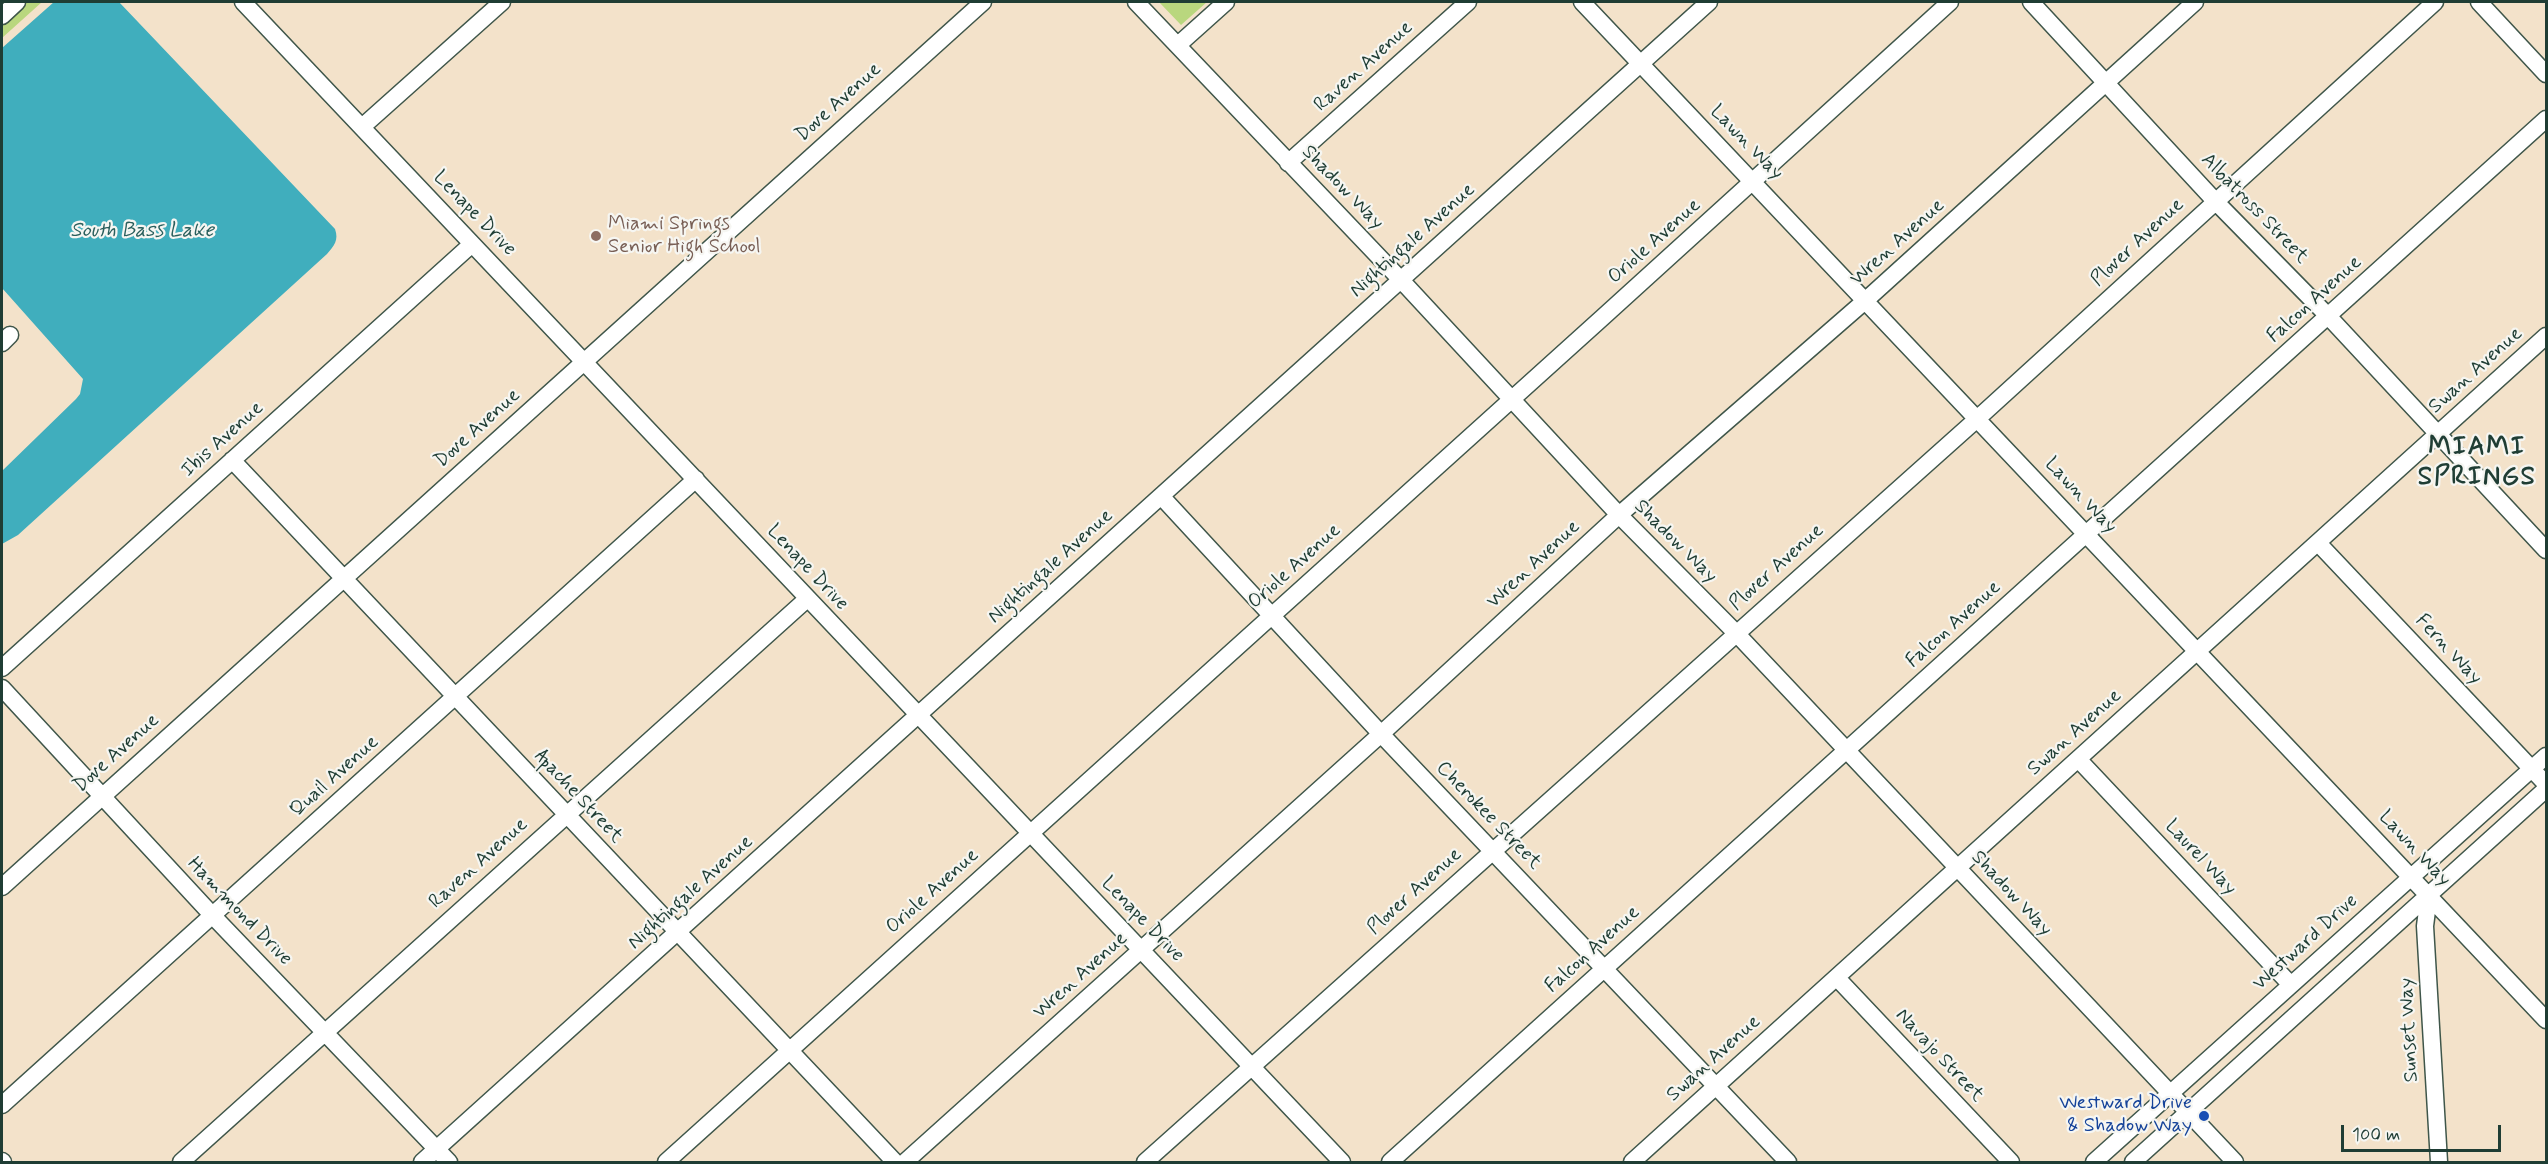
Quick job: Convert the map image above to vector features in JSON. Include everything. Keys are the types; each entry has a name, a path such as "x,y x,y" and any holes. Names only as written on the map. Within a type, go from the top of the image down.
{"street":[{"path":"2,16 17,2"},
{"name":"Lenape Drive","path":"243,2 1342,1162"},
{"path":"362,127 502,2"},
{"name":"Dove Avenue","path":"2,887 983,2"},
{"name":"Shadow Way","path":"1136,2 1514,400 1619,515 1736,633 2235,1162"},
{"path":"1178,45 1226,2"},
{"name":"Raven Avenue","path":"1288,163 1468,2"},
{"name":"Lawn Way","path":"1582,2 2547,1020"},
{"name":"Nightingale Avenue","path":"422,1162 677,935 1709,2"},
{"name":"Oriole Avenue","path":"666,1162 1029,832 1514,400 1950,2"},
{"name":"Albatross Street","path":"2031,2 2215,201 2329,317 2546,549"},
{"name":"Wren Avenue","path":"905,1162 1381,734 1619,515 1866,300 2195,2"},
{"name":"Plover Avenue","path":"1144,1162 1977,419 2434,2"},
{"path":"2479,2 2547,74"},
{"name":"Falcon Avenue","path":"1390,1162 2547,119"},
{"name":"Ibis Avenue","path":"2,668 472,244"},
{"name":"Swan Avenue","path":"1632,1162 2547,336"},
{"name":"Apache Street","path":"232,460 456,696 677,935 895,1162"},
{"name":"Quail Avenue","path":"2,1105 696,478"},
{"name":"Cherokee Street","path":"1161,496 1381,734 1788,1162"},
{"name":"Fern Way","path":"2319,544 2547,784"},
{"name":"Raven Avenue","path":"181,1162 807,599"},
{"name":"Hammond Drive","path":"2,688 213,916 449,1162"},
{"name":"Westward Drive","path":"2094,1162 2547,756"},
{"name":"Laurel Way","path":"2078,759 2291,986"},
{"path":"2133,1162 2547,789"},
{"name":"Sunset Way","path":"2429,896 2425,926 2439,1162"},
{"name":"Navajo Street","path":"1837,978 2011,1162"}],"green space":[{"path":"24,2 42,2 2,38 2,22"},
{"path":"1159,2 1207,2 1181,25"}],"water":[{"name":"South Bass Lake","path":"54,2 119,2 335,229 336,240 327,254 18,535 2,544 2,471 76,399 80,394 83,379 2,288 2,48"}],"place":[{"name":"Miami Springs Senior High School","path":"596,236"},
{"name":"Westward Drive & Shadow Way","path":"2204,1116"}],"district":[{"name":"MIAMI SPRINGS","path":"2477,464"}]}
